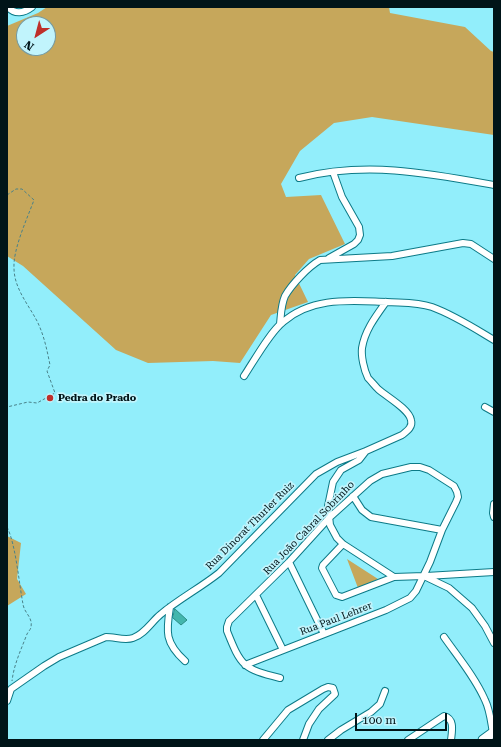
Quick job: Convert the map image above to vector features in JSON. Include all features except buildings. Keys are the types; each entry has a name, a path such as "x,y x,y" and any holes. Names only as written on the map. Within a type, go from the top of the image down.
{"street":[{"path":"8,7 17,12 25,12 32,7"},
{"path":"299,178 313,174 372,168 426,173 494,185"},
{"path":"328,259 357,242 360,235 359,227 342,197 333,172"},
{"path":"280,324 282,306 285,297 312,264 320,260 392,256 463,243 471,244 494,258"},
{"path":"244,376 280,324 294,314 321,303 339,300 415,303 433,307 494,340"},
{"name":"Rua Dinorat Thurler Ruiz","path":"11,689 59,656 101,638 114,637 127,640 140,634 170,607 219,573 316,474 337,462 402,435 410,428 412,422 409,415 378,389 367,376 363,362 362,348 366,334 373,320 386,302"},
{"path":"485,407 494,412"},
{"name":"Rua Dinorat Thurler Ruiz","path":"329,518 328,502 333,482 341,470 359,460 366,450"},
{"name":"Rua João Cabral Sobrinho","path":"245,665 238,658 227,631 229,621 289,562 329,518 361,488 382,474 411,467 420,467 429,470 454,486 457,492 458,497 456,502 442,530 423,576"},
{"path":"353,496 362,510 371,517 442,530"},
{"path":"494,504 494,517"},
{"path":"329,518 331,530 337,538 394,577"},
{"path":"344,544 323,565 322,568 336,595 342,597 394,577 494,572"},
{"path":"289,562 324,634"},
{"path":"423,576 449,588 472,608 485,626 494,643"},
{"name":"Rua Paul Lehrer","path":"245,665 386,610 410,598 416,591 423,576"},
{"path":"256,595 283,650"},
{"path":"170,607 167,629 168,636 174,650 185,661"},
{"path":"444,637 475,682 490,713 494,733 483,740"},
{"path":"245,665 262,674 280,678"},
{"path":"264,740 288,710 323,689 328,687 333,688 335,694 319,709 309,724 303,740"},
{"path":"7,701 11,689"},
{"path":"328,740 341,730 371,712 380,704 385,691"},
{"path":"408,740 444,716 451,720 453,730 451,740"}],"path":[{"path":"7,196 16,189 22,189 34,200 15,250 13,267 16,282 44,336 50,366 47,372 55,393 37,403 28,402 7,406"},
{"path":"7,527 16,561 23,607 31,618 31,627 27,633 25,642 15,664 11,689"}],"shaded area":[{"path":"47,7 389,7 390,13 465,27 491,51 494,52 494,135 372,117 334,123 300,151 281,184 286,197 321,195 345,244 309,259 295,275 308,302 271,315 240,363 213,361 148,363 116,350 23,266 7,256 7,26 16,22 16,56 56,56 56,16 31,16"},
{"path":"7,536 21,543 17,579 26,594 7,606"},
{"path":"347,559 378,579 358,588"}],"place":[{"name":"Pedra do Prado","path":"50,398"}]}
